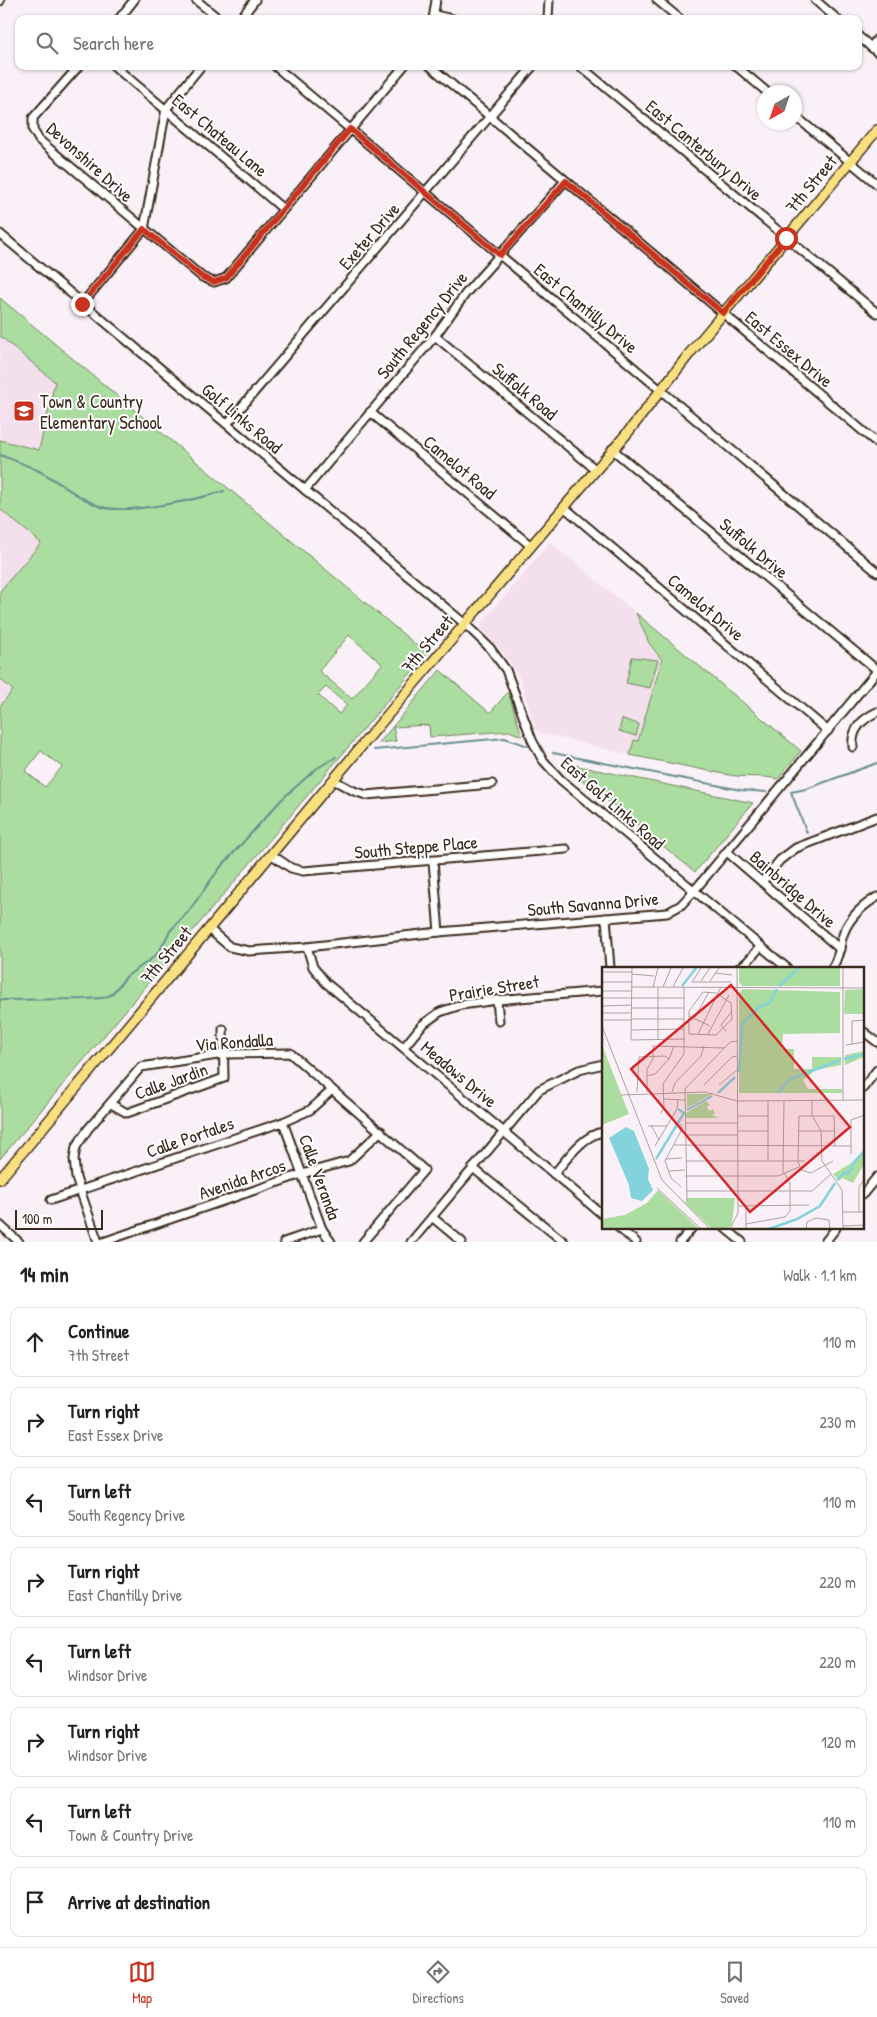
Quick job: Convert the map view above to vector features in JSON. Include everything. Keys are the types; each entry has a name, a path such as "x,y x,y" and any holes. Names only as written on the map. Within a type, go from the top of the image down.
{"main road":[{"name":"7th Street","path":"0,1179 612,450 723,313 877,130"}],"street":[{"path":"122,15 134,0"},
{"path":"196,0 214,15"},
{"path":"243,15 255,0"},
{"path":"434,15 436,0"},
{"path":"548,15 549,0"},
{"path":"657,0 675,15"},
{"path":"815,0 833,15"},
{"path":"862,39 877,52"},
{"path":"870,46 877,39"},
{"name":"Devonshire Drive","path":"75,70 33,118 33,130 39,140 202,277 214,282 226,278 283,209"},
{"name":"East Chateau Lane","path":"119,70 283,209"},
{"path":"82,304 144,229 166,109 198,70"},
{"name":"East Chantilly Drive","path":"280,70 877,572"},
{"path":"283,209 401,70"},
{"name":"East Essex Drive","path":"435,70 877,443"},
{"name":"Exeter Drive","path":"227,424 530,70"},
{"name":"East Canterbury Drive","path":"585,70 877,313"},
{"path":"741,70 759,85"},
{"path":"802,122 877,184"},
{"name":"South Regency Drive","path":"305,490 435,336 466,293 566,181"},
{"name":"Golf Links Road","path":"0,234 466,624"},
{"name":"Suffolk Road","path":"435,336 595,469"},
{"name":"Camelot Road","path":"370,412 531,546"},
{"name":"Suffolk Drive","path":"612,450 877,671"},
{"name":"Camelot Drive","path":"564,507 828,731"},
{"name":"East Golf Links Road","path":"466,624 490,648 506,670 532,740 542,759 560,779 592,808 786,967"},
{"name":"South Savanna Drive","path":"209,929 230,947 249,951 668,912 681,905 694,891 877,671"},
{"path":"853,747 852,737 860,723 867,716 877,712"},
{"path":"334,780 366,795 492,784"},
{"path":"762,882 780,860 796,848 877,817"},
{"name":"South Steppe Place","path":"272,855 291,868 303,871 566,849"},
{"name":"Bainbridge Drive","path":"727,852 840,949"},
{"path":"433,861 439,932"},
{"path":"832,967 843,936 851,920 864,904 877,897"},
{"path":"606,918 610,967"},
{"path":"740,967 760,946"},
{"name":"Meadows Drive","path":"307,947 313,967 326,983 602,1214"},
{"name":"Prairie Street","path":"404,1047 422,1025 440,1012 461,1005 602,991"},
{"path":"497,1000 499,1020"},
{"name":"Calle Jardin","path":"111,1104 127,1113 224,1078 223,1029"},
{"path":"864,1032 877,1042"},
{"name":"Via Rondalla","path":"98,1242 76,1178 74,1159 76,1147 88,1129 141,1067 224,1054 290,1053 424,1170 363,1242"},
{"path":"411,1242 539,1090 579,1070 602,1064"},
{"path":"864,1087 877,1070"},
{"name":"Calle Portales","path":"51,1200 283,1122 310,1110 332,1090"},
{"name":"Calle Veranda","path":"283,1122 322,1229 330,1242"},
{"name":"Avenida Arcos","path":"103,1242 302,1174 349,1162 382,1132"},
{"path":"554,1174 580,1145 602,1133"},
{"path":"473,1168 564,1242"},
{"path":"864,1193 877,1177"},
{"path":"432,1217 462,1242"},
{"path":"0,1226 19,1242"},
{"path":"284,1242 322,1229"},
{"path":"622,1230 636,1242"},
{"path":"680,1242 690,1230"},
{"path":"727,1230 742,1242"},
{"path":"825,1242 834,1230"}],"shaded area":[{"name":"Town & Country Elementary School","path":"0,336 55,382 39,450 0,440"},
{"path":"0,509 41,543 0,591"},
{"path":"550,542 636,613 649,643 662,660 638,741 634,740 630,755 537,732 519,677 502,651 481,629 481,624"},
{"path":"0,679 14,690 0,706"}],"green space":[{"path":"0,298 427,654 0,1159 0,706 13,690 0,679 0,591 41,543 0,509 0,440 39,450 55,382 0,336","holes":["349,635 382,664 352,699 319,671","326,687 347,705 339,714 318,695","41,751 62,767 45,787 25,771"]},
{"path":"636,613 801,751 778,779 729,775 630,755 634,740 638,741 662,660 649,643"},
{"path":"632,657 658,660 650,688 626,683"},
{"path":"440,670 490,713 508,692 522,736 509,731 430,737 429,725 393,727 396,741 379,743"},
{"path":"622,719 639,724 636,736 619,731"},
{"path":"564,763 753,803 695,872 571,771"}],"waterway":[{"path":"0,455 39,471 91,503 110,509 143,508 224,491"},
{"path":"374,750 505,738 528,746"},
{"path":"553,753 741,790 766,792"},
{"path":"0,1000 85,999 102,998 111,995 127,976 159,952 170,931 188,912 219,869 282,799 316,769 336,757"},
{"path":"807,833 791,792 806,789 877,763"}],"place":[{"name":"Town & Country Elementary School","path":"24,411"}],"route":[{"path":"82,304 144,229 202,277 214,282 226,278 350,129 500,255 566,181 723,313 786,238"}]}
